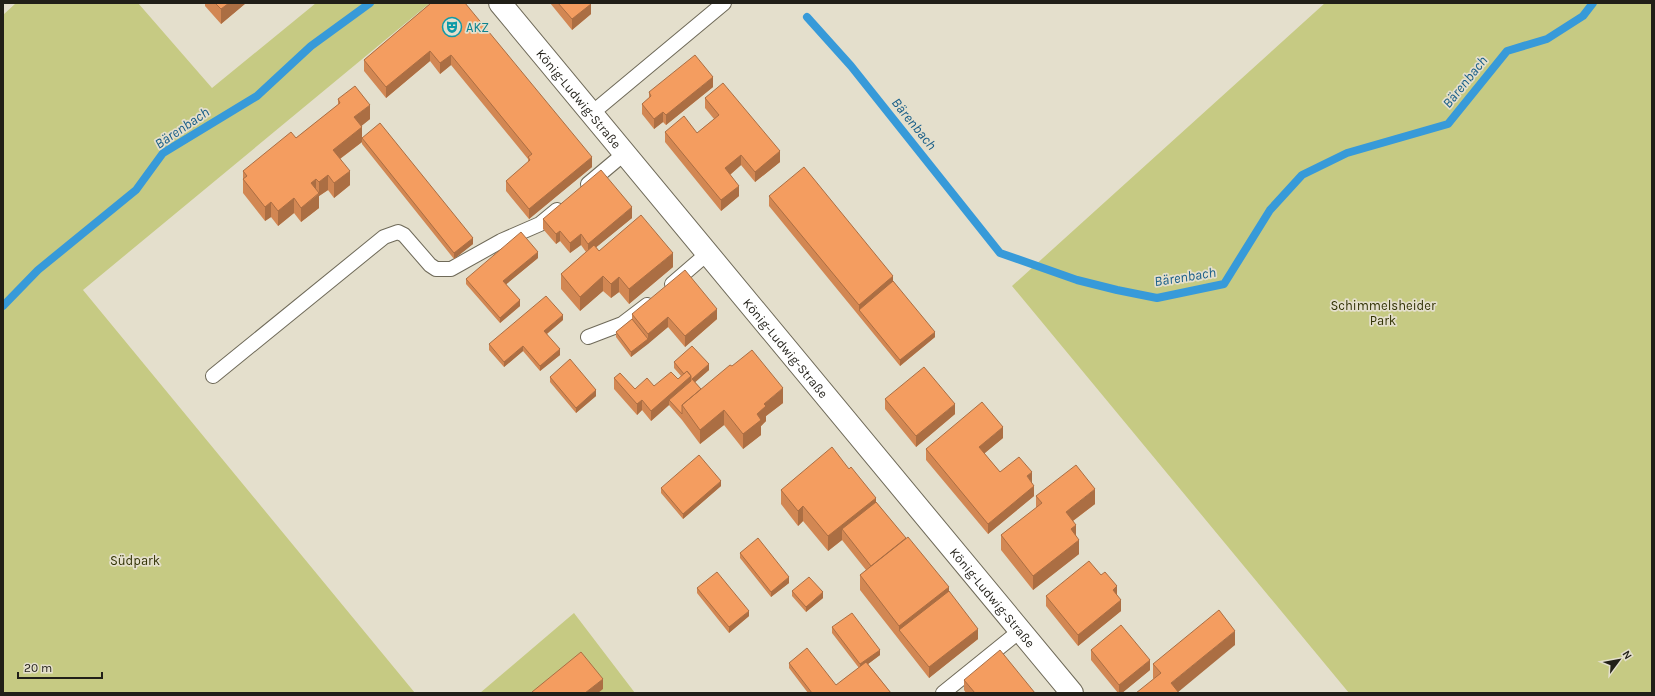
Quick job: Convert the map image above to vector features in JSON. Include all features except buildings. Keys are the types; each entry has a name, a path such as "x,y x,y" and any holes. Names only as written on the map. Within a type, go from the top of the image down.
{"street":[{"name":"König-Ludwig-Straße","path":"500,3 1072,693"}],"lane":[{"path":"592,113 724,3"},
{"path":"213,376 384,237 398,232 404,235 430,265 436,269 451,269 501,241 540,224 624,153"},
{"path":"588,337 622,324 661,294 708,253"},
{"path":"943,693 1021,630"}],"green space":[{"name":"Südpark","path":"16,3 138,3 212,88 316,3 430,3 83,290 415,693 3,693 3,15"},
{"name":"Schimmelsheider Park","path":"1325,3 1652,3 1652,693 1349,693 1012,286"},
{"path":"574,613 635,693 480,693"}],"waterway":[{"name":"Bärenbach","path":"3,306 38,270 136,190 163,153 257,96 311,46 370,3"},
{"name":"Bärenbach","path":"807,17 851,66 1000,253 1077,280 1157,298 1224,284 1270,210 1302,175 1347,153 1448,124 1507,51 1547,39 1583,16 1593,3"}],"place":[{"name":"AKZ","path":"452,27"}]}
